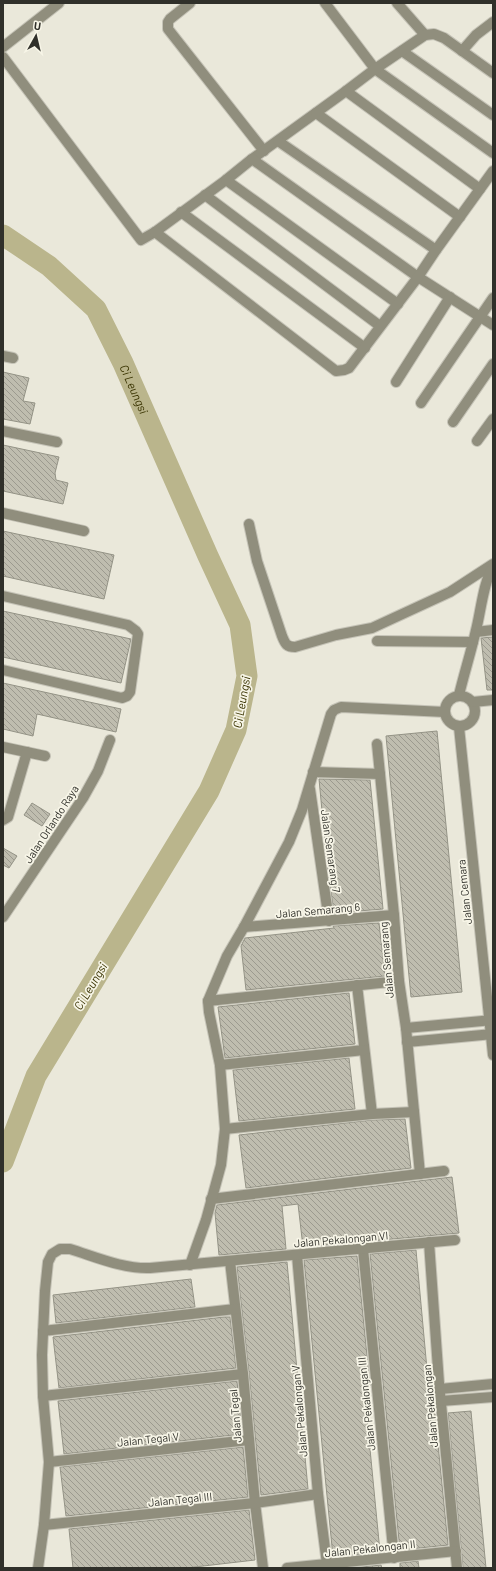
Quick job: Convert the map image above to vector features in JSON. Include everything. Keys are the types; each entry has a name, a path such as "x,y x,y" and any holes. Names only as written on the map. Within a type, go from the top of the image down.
{"street":[{"path":"3,46 59,3"},
{"path":"190,3 170,19 168,22 168,29 264,151"},
{"path":"325,3 375,68 493,153"},
{"path":"397,3 425,35"},
{"path":"462,51 476,35 493,22"},
{"path":"3,57 141,240 155,232 226,180 375,68 425,35 434,34 444,38 493,73"},
{"path":"402,51 493,115"},
{"path":"346,91 480,190"},
{"path":"316,113 460,217"},
{"path":"278,141 436,250"},
{"path":"252,159 418,277 493,325"},
{"path":"155,232 336,371 344,370 349,368 398,304 493,171"},
{"path":"226,180 398,304"},
{"path":"205,194 380,326"},
{"path":"181,212 365,348"},
{"path":"396,382 450,297"},
{"path":"421,403 493,298"},
{"path":"453,422 493,364"},
{"path":"478,441 493,419"},
{"path":"3,431 57,442"},
{"path":"3,513 84,531"},
{"path":"249,524 257,561 267,591 285,643 290,647 295,647 336,635 372,628 450,592 493,564"},
{"path":"459,695 489,573 493,568"},
{"path":"3,596 128,625 138,634 130,692 127,696 122,698 3,670"},
{"path":"377,641 474,637 493,630"},
{"path":"459,695 466,697 473,702 475,709 474,717 469,723 459,727 447,720 445,712 446,704 451,698 459,695"},
{"path":"473,702 493,700"},
{"path":"190,1265 221,1165 225,1130 220,1065 208,1002 227,956 289,842 302,810 331,714 337,708 341,707 445,712"},
{"name":"Jalan Cemara","path":"459,727 491,1020 493,1055"},
{"name":"Jalan Orlando Raya","path":"3,917 83,798 98,771 110,740"},
{"name":"Jalan Semarang","path":"377,744 394,915 398,981 406,1028 420,1174"},
{"path":"3,747 45,756"},
{"path":"3,820 8,817 27,752"},
{"path":"313,772 380,774"},
{"name":"Jalan Semarang 7","path":"310,784 329,922"},
{"name":"Jalan Semarang 6","path":"244,927 329,922 394,915"},
{"path":"208,1002 398,981"},
{"path":"357,985 372,1114"},
{"path":"406,1028 491,1020"},
{"path":"407,1042 492,1034"},
{"path":"220,1065 364,1050"},
{"path":"225,1130 372,1114 414,1112"},
{"path":"211,1199 444,1171"},
{"name":"Jalan Pekalongan VI","path":"43,1331 44,1291 48,1262 52,1254 60,1249 70,1249 127,1267 139,1269 455,1240"},
{"name":"Jalan Pekalongan","path":"429,1242 440,1390 457,1568"},
{"name":"Jalan Pekalongan III","path":"363,1249 394,1558"},
{"name":"Jalan Pekalongan V","path":"297,1255 318,1494 327,1564"},
{"name":"Jalan Tegal","path":"230,1261 263,1568"},
{"path":"38,1568 44,1525 49,1462 43,1396 43,1331 235,1309"},
{"path":"43,1396 243,1374"},
{"path":"440,1390 493,1384"},
{"path":"441,1401 493,1397"},
{"name":"Jalan Tegal V","path":"49,1462 249,1440"},
{"name":"Jalan Tegal III","path":"44,1525 255,1503 318,1494"},
{"name":"Jalan Pekalongan II","path":"287,1568 456,1551"}],"building":[{"path":"3,372 29,378 23,401 35,403 30,424 3,419"},
{"path":"3,445 59,457 55,473 56,480 68,483 63,504 3,491"},
{"path":"3,531 114,555 104,599 3,576"},
{"path":"3,611 131,639 121,683 3,657"},
{"path":"493,637 493,690 487,690 481,638"},
{"path":"3,683 121,709 116,732 37,714 33,736 3,729"},
{"path":"437,731 462,992 411,997 386,736"},
{"path":"319,779 370,780 383,909 334,913 327,864"},
{"path":"32,803 50,814 42,826 24,815"},
{"path":"3,848 17,856 9,868 3,865"},
{"path":"379,923 385,976 246,990 241,946 245,938 334,928 333,926"},
{"path":"349,993 355,1044 225,1058 218,1007"},
{"path":"349,1058 355,1109 239,1121 233,1070"},
{"path":"405,1119 411,1168 246,1188 239,1135 372,1120"},
{"path":"452,1177 459,1233 303,1247 298,1204 282,1206 286,1249 219,1255 215,1213 217,1205"},
{"path":"416,1250 429,1391 431,1391 435,1414 448,1545 400,1550 370,1254"},
{"path":"357,1256 370,1386 364,1387 380,1552 333,1557 304,1260"},
{"path":"287,1262 308,1489 261,1495 237,1267"},
{"path":"191,1279 195,1307 56,1323 53,1295"},
{"path":"230,1317 236,1368 59,1388 53,1337"},
{"path":"237,1381 242,1434 64,1454 58,1401"},
{"path":"471,1411 486,1568 463,1568 448,1413"},
{"path":"243,1447 248,1497 66,1516 60,1467"},
{"path":"249,1510 255,1560 186,1568 73,1568 69,1529"},
{"path":"418,1561 419,1568 400,1568 400,1563"},
{"path":"381,1565 382,1568 352,1568"}],"waterway":[{"name":"Ci Leungsi","path":"3,235 49,266 96,309 123,363 240,625 247,676 236,730 209,791 36,1076 3,1162"}]}
